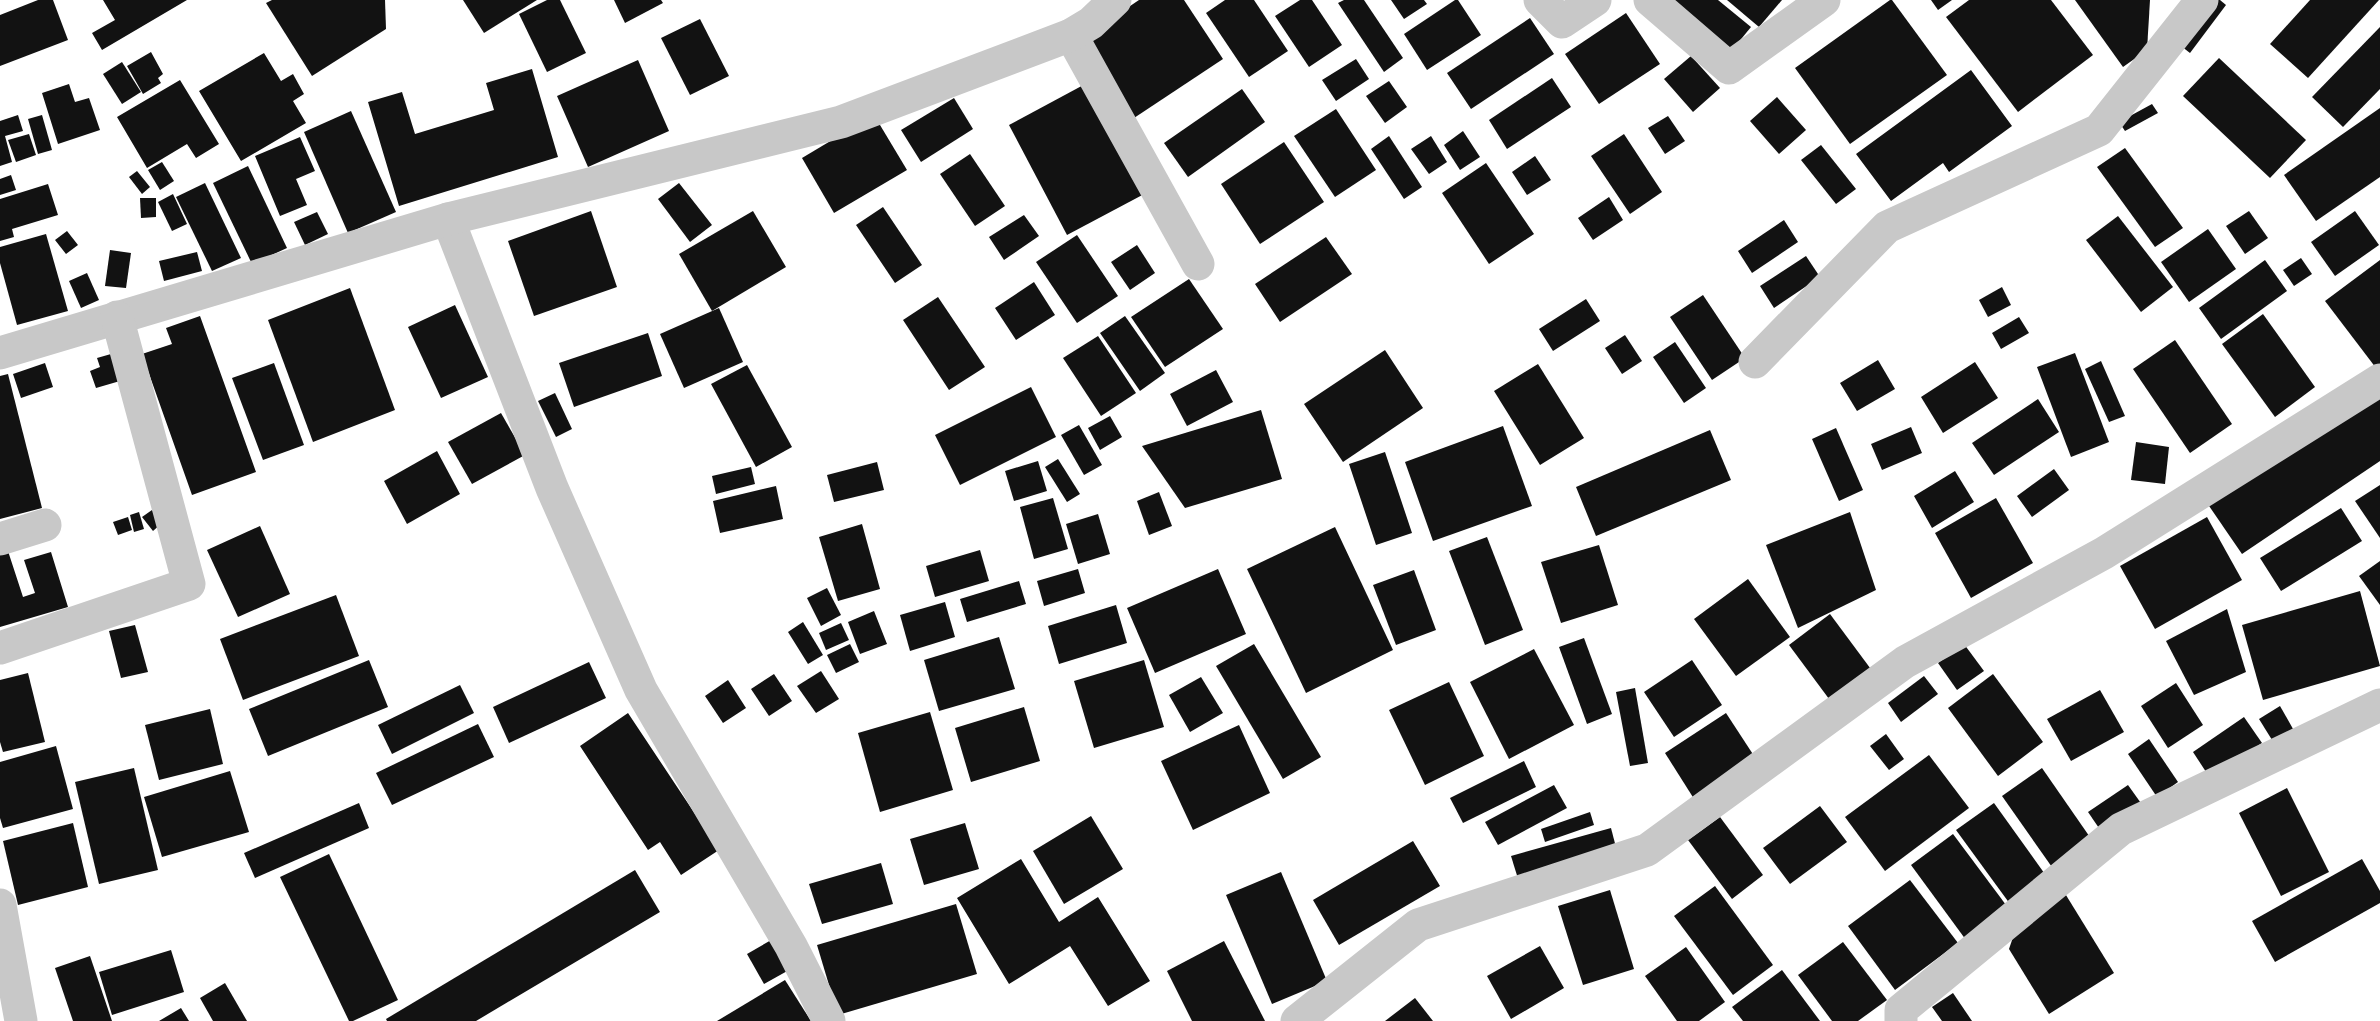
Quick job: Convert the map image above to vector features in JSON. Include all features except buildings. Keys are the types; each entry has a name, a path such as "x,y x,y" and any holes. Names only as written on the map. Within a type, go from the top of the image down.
{"street":[{"path":"0,353 448,219 841,122 1080,19 1115,0"},
{"path":"1540,0 1562,22 1595,0"},
{"path":"1650,0 1729,68 1824,0"},
{"path":"1755,362 1887,227 2099,130 2202,0"},
{"path":"1080,19 1198,264"},
{"path":"448,219 552,488 641,690 791,946 829,1021"},
{"path":"0,648 189,584 117,317"},
{"path":"1297,1021 1418,925 1647,850 1905,662 2104,553 2380,380"},
{"path":"0,539 45,525"},
{"path":"1901,1021 1901,1011 2121,829 2380,705"},
{"path":"0,905 21,1021"}]}
